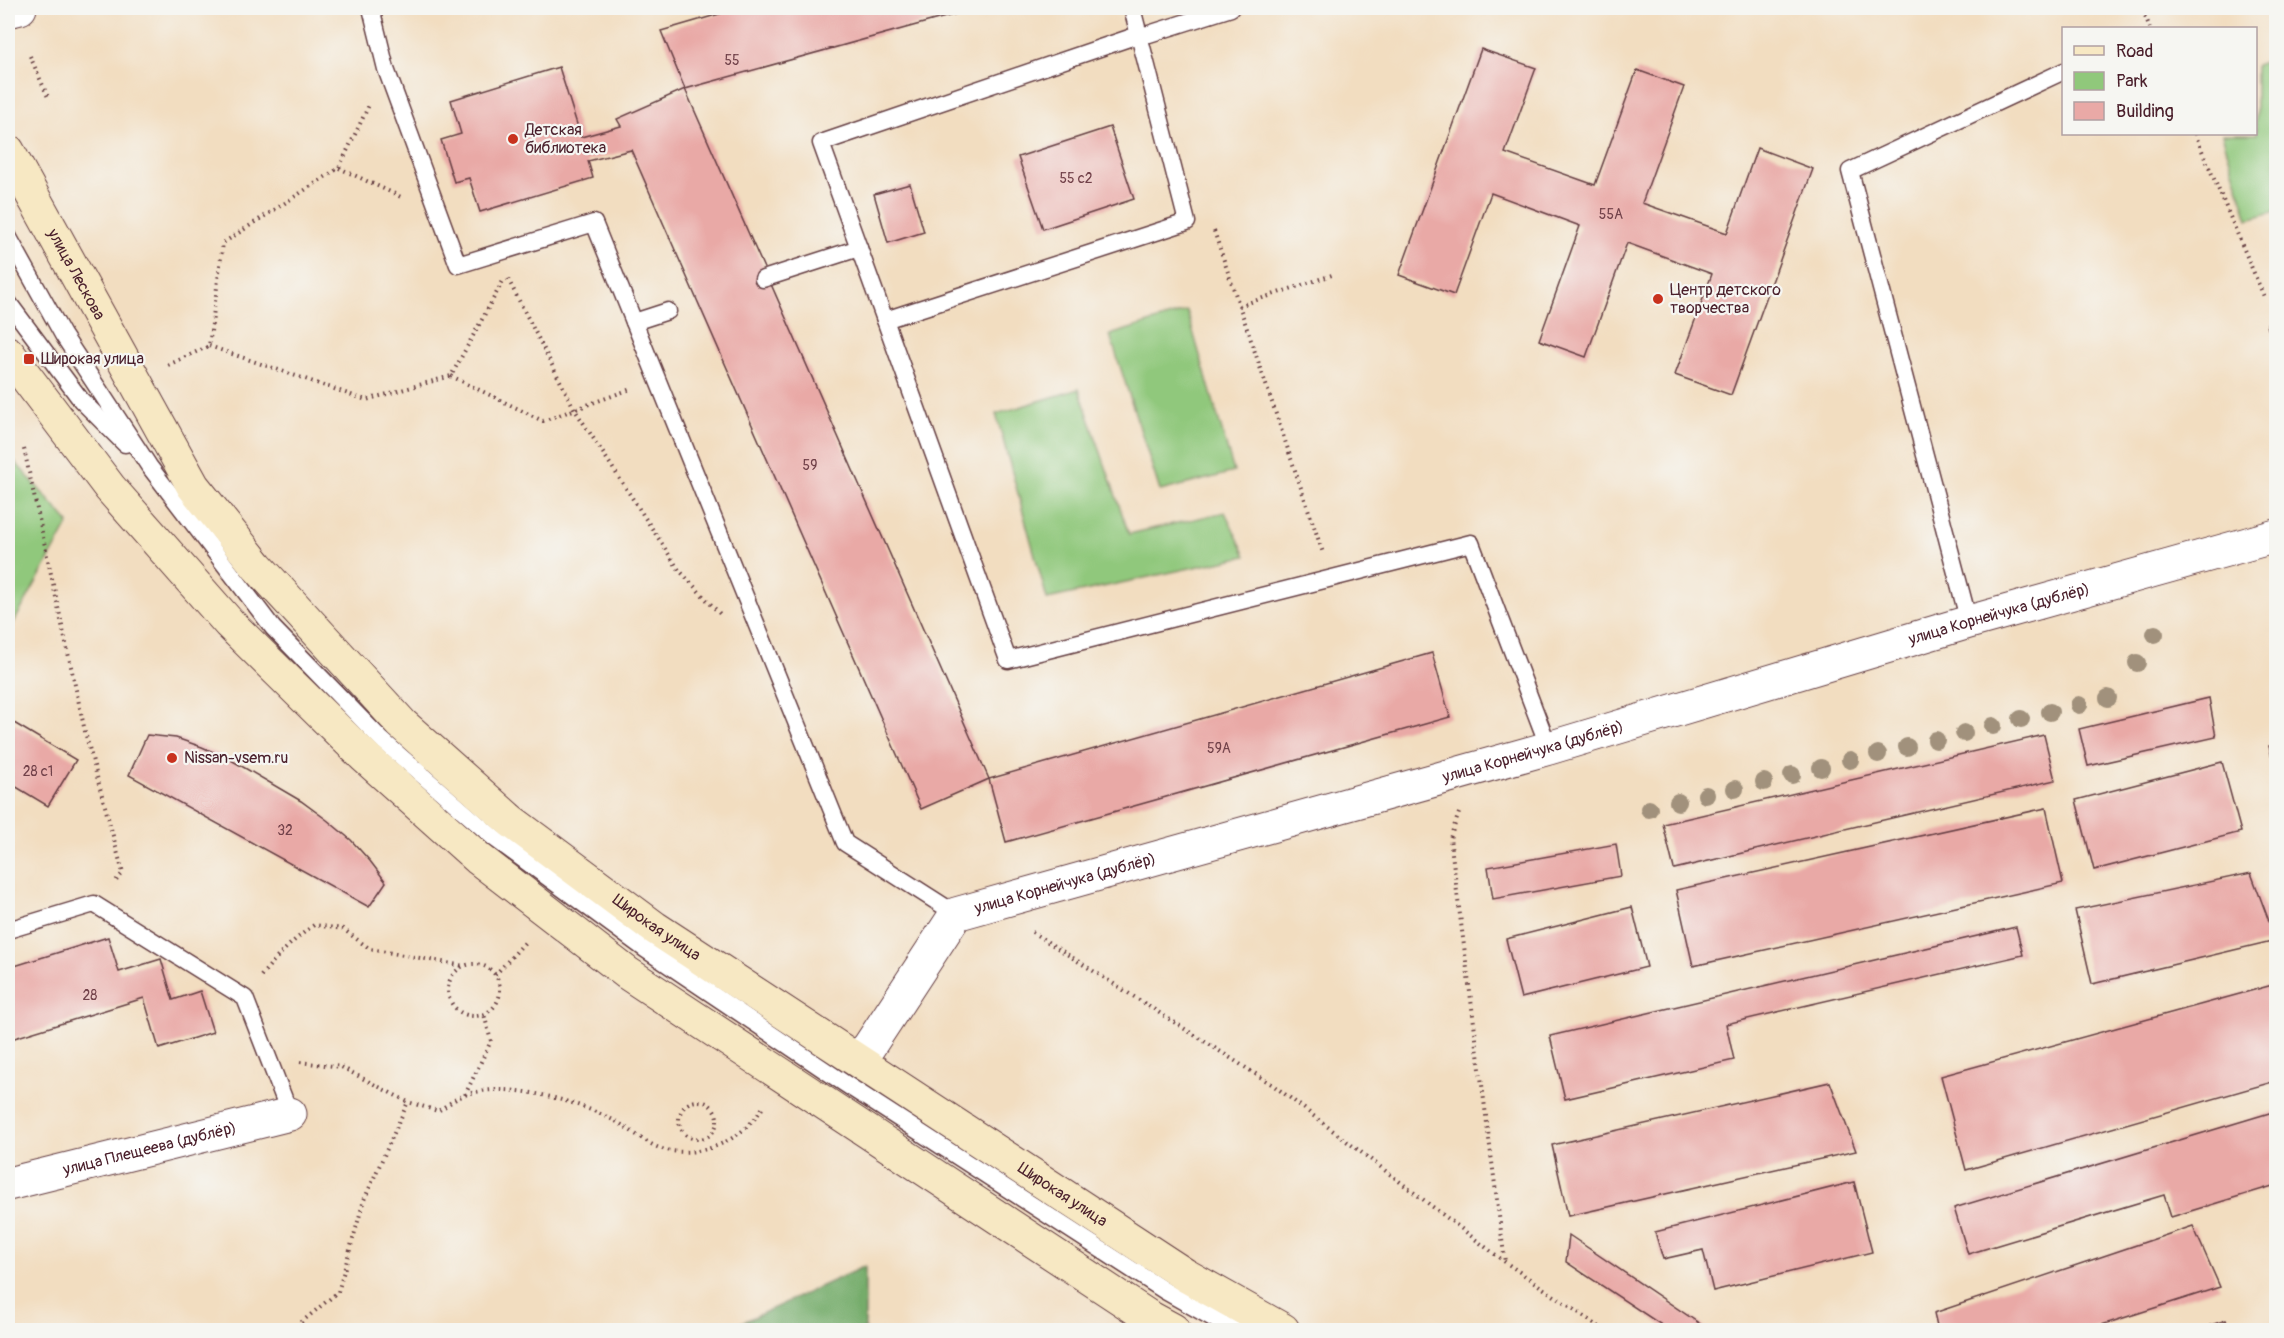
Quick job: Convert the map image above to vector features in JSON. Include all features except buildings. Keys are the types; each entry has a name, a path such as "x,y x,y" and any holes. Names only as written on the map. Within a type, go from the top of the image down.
{"main road":[{"name":"улица Лескова","path":"8,151 143,399"},
{"path":"8,352 110,488 229,623 366,757 479,859 627,973 1149,1317 1173,1330"},
{"name":"Широкая улица","path":"143,399 200,495 257,566 402,724 511,821 655,928 1185,1275 1283,1330"}],"street":[{"path":"8,11 20,8"},
{"name":"улица Корнейчука (дублёр)","path":"856,1059 868,1048 956,914 1549,748 1969,622 2277,536"},
{"name":"улица Плещеева (дублёр)","path":"8,1184 290,1114"}],"lane":[{"path":"371,8 386,69 458,265 594,224 845,843 956,914"},
{"path":"885,320 1187,222 1132,8"},
{"path":"1232,8 1149,34 1138,35 821,143 1008,660 1471,543 1549,748"},
{"path":"1969,622 1850,171 2062,72"},
{"name":"Широкая улица","path":"8,236 63,335 149,466 273,628 382,740 494,838 645,949 844,1083 1165,1291 1234,1330"},
{"path":"763,279 859,248"},
{"name":"Широкая улица","path":"8,302 81,400 149,466"},
{"path":"634,322 668,311"},
{"path":"8,930 94,904 244,998 290,1114"}],"path":[{"path":"2136,8 2146,18 2150,27"},
{"path":"30,56 48,97"},
{"path":"209,346 223,243 339,168 386,69"},
{"path":"2195,135 2276,324"},
{"path":"339,168 440,216"},
{"path":"1213,227 1331,577"},
{"path":"1239,306 1335,274"},
{"path":"451,376 506,276 575,410 679,570 724,619"},
{"path":"168,365 209,346 366,400 451,376 543,421 657,380"},
{"path":"24,449 86,736 123,873 94,904"},
{"path":"1473,769 1450,838 1505,1262"},
{"path":"991,906 1273,1085 1505,1262 1604,1330"},
{"path":"244,998 274,959 314,925 343,928 370,949 464,966 476,964 487,968 495,975 500,986 499,998 493,1008 484,1014 472,1016 461,1013 452,1005 448,994 449,983 454,973 464,966"},
{"path":"495,975 530,938"},
{"path":"465,1095 491,1041 484,1014"},
{"path":"268,1058 341,1067 408,1102 438,1111 465,1095 498,1089 529,1093 582,1106 614,1120 664,1150 706,1150 736,1137 758,1115 769,1099"},
{"path":"695,1101 707,1102 716,1111 718,1123 712,1134 701,1140 689,1138 681,1129 678,1117 684,1106 695,1101"},
{"path":"292,1330 338,1292 364,1200 408,1102"},
{"path":"701,1140 706,1150"}],"green space":[{"path":"2276,58 2276,211 2248,219 2222,135 2257,135 2257,65"},
{"path":"1187,311 1234,472 1160,491 1110,335"},
{"path":"1079,389 1129,534 1225,512 1246,556 1047,599 996,414"},
{"path":"8,454 69,523 8,633"},
{"path":"865,1266 865,1330 726,1330"}],"place":[{"name":"Детская библиотека","path":"513,139"},
{"name":"Центр детского творчества","path":"1658,299"},
{"name":"Широкая улица","path":"29,359"},
{"name":"Nissan-vsem.ru","path":"172,758"}]}
